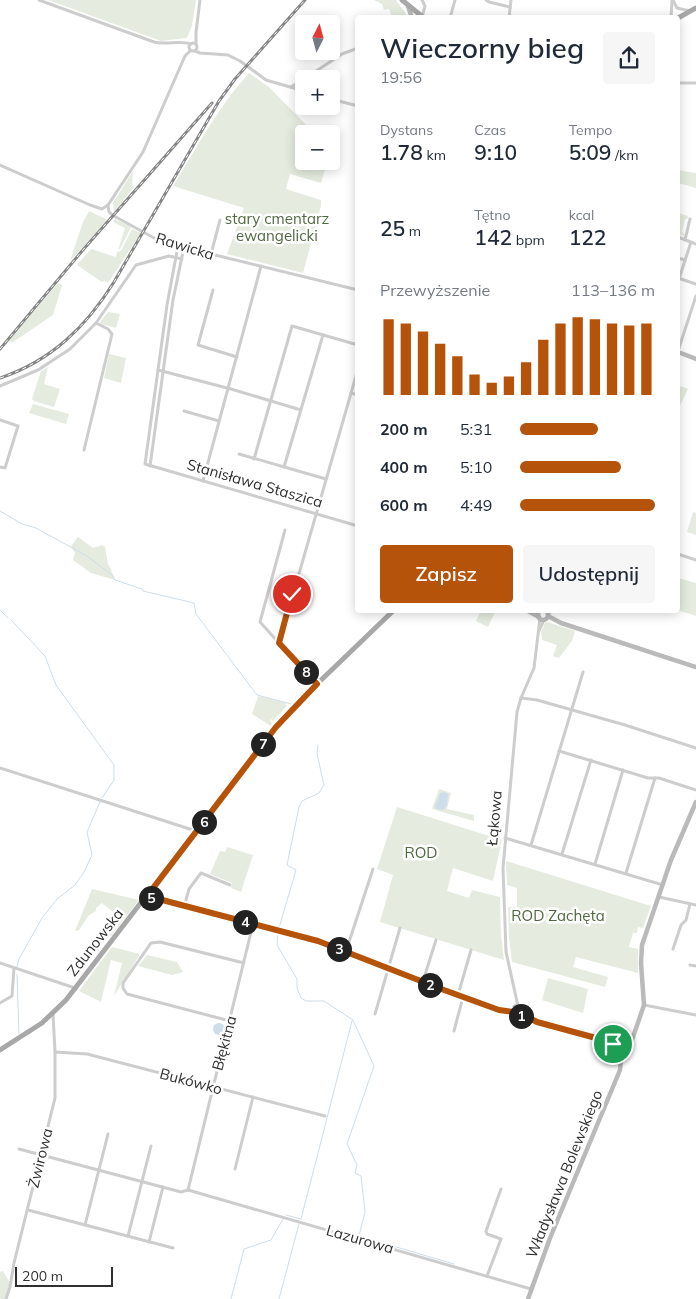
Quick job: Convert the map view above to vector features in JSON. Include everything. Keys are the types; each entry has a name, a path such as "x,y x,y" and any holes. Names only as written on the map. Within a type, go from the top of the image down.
{"main road":[{"path":"402,0 419,15"},
{"path":"680,17 696,8"},
{"name":"Zdunowska","path":"0,1050 27,1034 53,1014 76,988 276,727 317,684 391,613"}],"street":[{"path":"39,0 160,44 184,42 205,53 228,55 240,61 260,77 295,88"},
{"path":"0,165 90,206 102,208 108,205 143,152 183,61 193,47 200,0"},
{"path":"422,0 425,6 423,15"},
{"path":"451,15 455,0"},
{"path":"486,0 510,7"},
{"path":"509,15 511,0"},
{"path":"672,0 680,10 690,11"},
{"path":"671,15 672,0"},
{"path":"408,6 411,15"},
{"path":"318,70 342,54 355,48"},
{"path":"680,83 696,82"},
{"path":"291,87 295,85"},
{"path":"340,101 355,105"},
{"name":"Rawicka","path":"108,205 109,212 114,216 156,238 178,246 355,289"},
{"path":"685,240 690,219"},
{"path":"211,254 220,220"},
{"path":"680,238 696,244"},
{"path":"680,273 691,242"},
{"path":"178,246 158,370 302,410"},
{"path":"150,466 173,302 184,248"},
{"path":"0,386 17,380 54,361 80,340 96,323 136,265 169,256 182,258"},
{"path":"680,259 685,260"},
{"path":"203,481 261,266"},
{"path":"680,279 696,284"},
{"path":"213,290 198,345 236,357"},
{"path":"680,345 696,296"},
{"path":"168,301 173,302"},
{"path":"690,316 696,318"},
{"path":"84,450 112,334 108,329 96,323"},
{"path":"254,459 292,326 355,344"},
{"path":"284,467 324,335"},
{"path":"680,352 696,359"},
{"name":"Stanisława Staszica","path":"158,370 145,464 355,525"},
{"path":"279,643 355,378"},
{"path":"350,393 355,394"},
{"path":"184,411 219,421"},
{"path":"0,420 18,426 5,468 0,467"},
{"path":"239,454 326,479"},
{"path":"285,530 260,622 317,684"},
{"path":"680,555 696,560"},
{"path":"544,614 561,623 696,667"},
{"name":"Łąkowa","path":"518,1006 505,947 503,868 516,718 521,698 534,668 537,634 544,614"},
{"path":"531,845 582,672"},
{"path":"521,698 537,700 625,725 696,748"},
{"path":"559,751 648,778 659,778 696,790"},
{"path":"562,854 590,760"},
{"path":"0,768 196,832"},
{"path":"595,864 623,770"},
{"path":"626,874 655,778"},
{"path":"147,896 318,941 499,1010 513,1012 516,1016 522,1014 537,1022 607,1041 619,1050 625,1050 632,1040 644,1005 642,951 672,858 696,802"},
{"path":"505,838 663,885"},
{"path":"346,951 373,868"},
{"path":"184,907 189,889 201,873 230,885"},
{"path":"659,897 696,905"},
{"path":"674,949 681,925 686,920 690,904"},
{"name":"Błękitna","path":"188,1190 253,924"},
{"path":"375,1014 400,928"},
{"path":"422,982 436,940"},
{"path":"230,1022 127,994 123,988 123,983 152,943 160,942 244,963"},
{"path":"454,1031 460,996 472,950"},
{"path":"0,963 76,988"},
{"path":"690,965 696,966"},
{"path":"0,1003 12,996 14,968"},
{"path":"644,1005 696,1016"},
{"path":"513,1012 518,1006 523,1010 522,1014"},
{"name":"Żwirowa","path":"6,1299 55,1098 53,1014"},
{"path":"619,1050 617,1056 622,1059"},
{"name":"Władysława Bolewskiego","path":"528,1299 550,1238 620,1070 622,1059 626,1056 625,1050"},
{"name":"Bukówko","path":"55,1052 87,1054 325,1116"},
{"path":"235,1169 253,1097"},
{"path":"85,1225 108,1134"},
{"path":"128,1236 151,1146"},
{"name":"Lazurowa","path":"18,1149 181,1192 188,1190 532,1290"},
{"path":"150,1242 163,1187"},
{"path":"487,1276 501,1239 486,1234 500,1189"},
{"path":"28,1210 173,1248"}],"green space":[{"path":"48,0 196,0 192,26 187,38 161,41"},
{"path":"374,0 396,0 406,15 391,15 389,9 384,10 382,4"},
{"name":"stary cmentarz ewangelicki","path":"249,73 269,87 306,125 295,125 295,170 325,170 321,183 290,174 286,189 321,200 303,273 227,254 244,208 173,186 199,142"},
{"path":"680,170 696,173 696,188 680,184"},
{"path":"133,171 132,185 134,187 114,212 113,203"},
{"path":"89,211 108,220 70,261 83,222"},
{"path":"680,214 688,216 685,219 682,232 684,236 680,235"},
{"path":"115,219 131,227 118,250 125,228 113,222"},
{"path":"132,229 141,233 108,283 102,282 77,265 91,249 116,257 117,252 121,251"},
{"path":"58,283 62,285 53,315 13,342 8,341"},
{"path":"108,312 120,314 116,328 101,324 100,322"},
{"path":"109,354 126,358 121,383 104,378"},
{"path":"48,367 44,384 60,389 54,407 32,399 41,371"},
{"path":"681,386 688,389 680,406"},
{"path":"33,404 69,414 66,424 29,413"},
{"path":"693,512 696,513 696,535 687,532"},
{"path":"78,537 93,548 102,545 105,547 108,564 115,580 91,573 73,560 75,553 71,546"},
{"path":"680,579 696,583 696,616 680,611"},
{"path":"480,613 495,613 488,627 476,621"},
{"path":"547,622 575,631 572,641 559,658 553,656 557,645 542,640 541,632"},
{"path":"258,696 286,703 287,706 273,721 271,719 271,726 252,714"},
{"path":"439,789 451,793 447,809 474,815 474,821 432,809"},
{"name":"ROD","path":"397,807 502,840 493,881 453,868 447,891 469,898 472,890 500,897 504,960 380,922 393,875 377,869"},
{"path":"227,847 253,855 241,892 231,888 232,883 210,874 220,851 225,852"},
{"name":"ROD Zachęta","path":"506,861 651,906 643,928 638,927 637,933 633,933 629,947 638,949 638,973 576,957 573,967 608,977 605,987 512,962 508,907 517,907 517,888 507,885"},
{"path":"92,889 139,900 110,937 106,932 118,916 102,903 96,908 96,911 89,915 79,930 75,931"},
{"path":"112,947 140,954 114,996 122,963 111,960 101,1002 79,991"},
{"path":"147,955 177,962 183,972 172,975 138,966"},
{"path":"548,978 588,989 583,1013 542,1000"},
{"path":"3,1271 10,1283 5,1299 0,1299 0,1272"}],"water":[{"path":"440,793 448,794 447,805 443,810 436,809 435,806"},
{"path":"217,1023 221,1023 225,1029 221,1035 217,1035 213,1031 213,1027"}],"waterway":[{"path":"0,511 87,556 113,576 115,580 143,591 194,603 196,614 257,695 291,704"},
{"path":"0,610 8,618"},
{"path":"11,620 45,656 56,685 114,765 114,780 102,798"},
{"path":"279,928 296,870 287,865 299,807 302,801 319,793 324,785 317,754 318,745"},
{"path":"17,967 19,959 42,918 57,899 75,885 84,872 92,855 87,832 100,802"},
{"path":"278,934 277,945 297,979 297,988 301,998 306,1001 324,1001 353,1020 374,1066 347,1144 357,1165 355,1173 361,1176 365,1212 359,1236 454,1264"},
{"path":"17,974 19,1034"},
{"path":"286,1215 301,1219 352,1021"},
{"path":"231,1299 244,1249 271,1240 283,1219"},
{"path":"279,1299 299,1224"}],"railway":[{"path":"0,378 18,371 51,352 66,341 92,314 114,282 219,101 235,79 305,0"},
{"path":"0,349 82,251 212,103"}],"route":[{"path":"292,594 279,643 317,684 276,727 147,896 318,941 444,990 499,1010 513,1012 516,1016 522,1014 537,1022 613,1044"}]}
